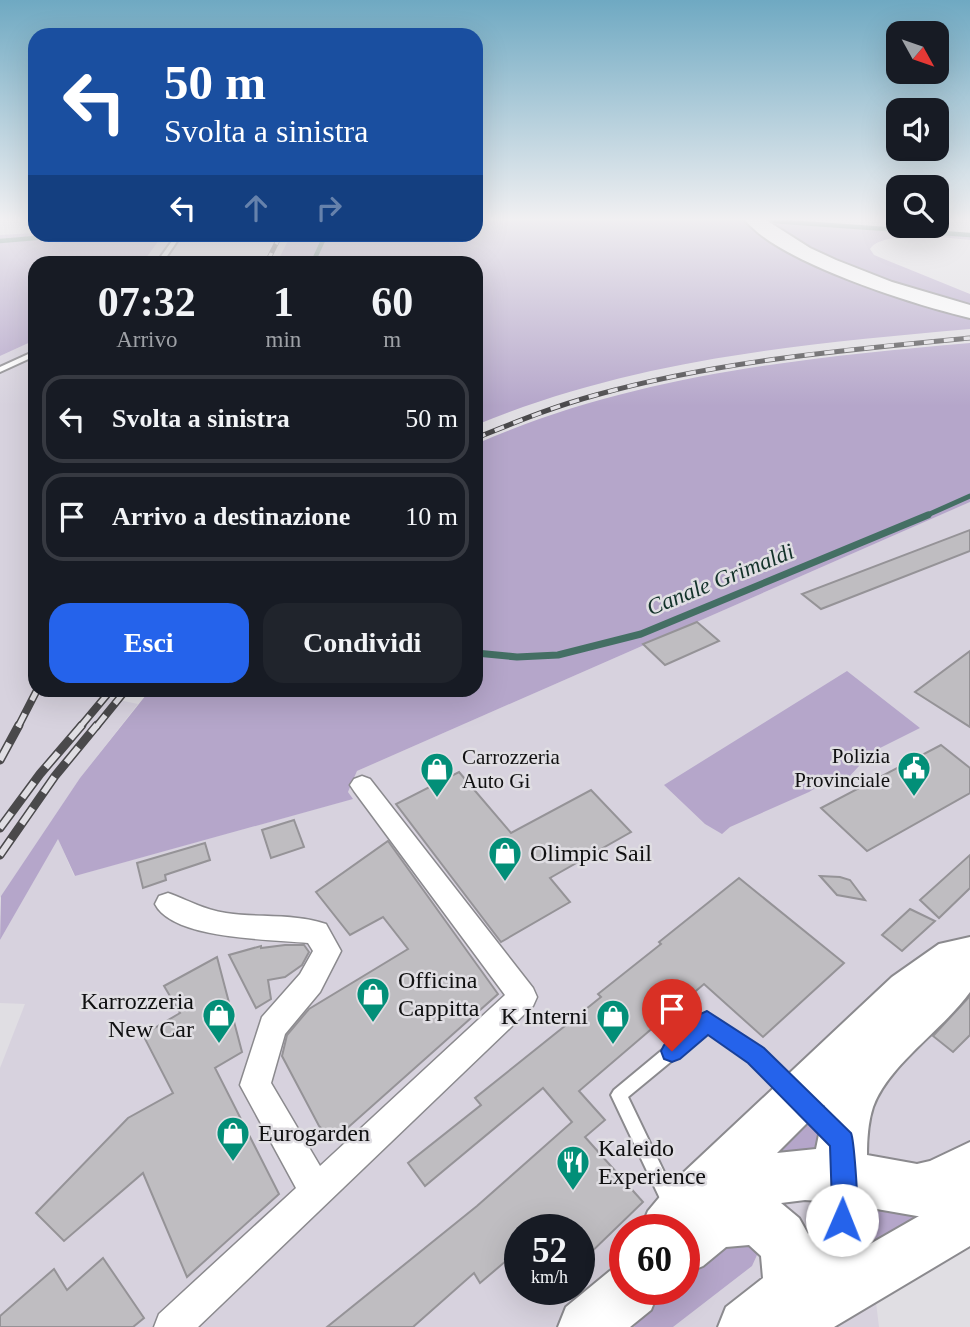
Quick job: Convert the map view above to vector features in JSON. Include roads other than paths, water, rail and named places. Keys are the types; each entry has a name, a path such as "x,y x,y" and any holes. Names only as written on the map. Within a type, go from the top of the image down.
{"main road":[{"path":"879,282 970,312"},
{"path":"686,1214 687,1206 908,991 970,947"},
{"path":"771,1316 826,1260 838,1236 857,1168 848,1109 867,1070 945,990 970,956"},
{"path":"700,1222 773,1179 857,1168 918,1189 937,1186 970,1168"},
{"path":"771,1316 970,1216"},
{"path":"700,1227 747,1217 773,1230 786,1245 793,1278 771,1316"}],"street":[{"path":"172,1327 523,997 362,785"},
{"path":"168,904 208,923 236,928 283,927 316,932 327,951 310,983 272,1027 255,1085 315,1190"},
{"path":"799,1096 857,1168"}],"lane":[{"path":"0,369 28,356"},
{"path":"678,1214 619,1096 707,1022 756,1055 799,1096"}],"waterway":[{"name":"Canale Grimaldi","path":"923,517 970,496"},
{"name":"Canale Grimaldi","path":"483,654 517,657 558,655 641,634 928,515"}],"railway":[{"path":"483,435 581,399 688,373 782,358 970,338"},
{"path":"18,727 33,697"},
{"path":"80,727 105,697"},
{"path":"96,727 120,697"},
{"path":"0,760 19,725"},
{"path":"0,828 40,774 82,725"},
{"path":"0,855 55,776 97,725"}],"place":[{"name":"Polizia Provinciale","path":"914,798"},
{"name":"Carrozzeria Auto Gi","path":"437,799"},
{"name":"Olimpic Sail","path":"505,883"},
{"name":"Officina Cappitta","path":"373,1024"},
{"name":"Karrozzeria New Car","path":"219,1045"},
{"name":"K Interni","path":"613,1046"},
{"name":"Eurogarden","path":"233,1163"},
{"name":"Kaleido Experience","path":"573,1192"}]}
